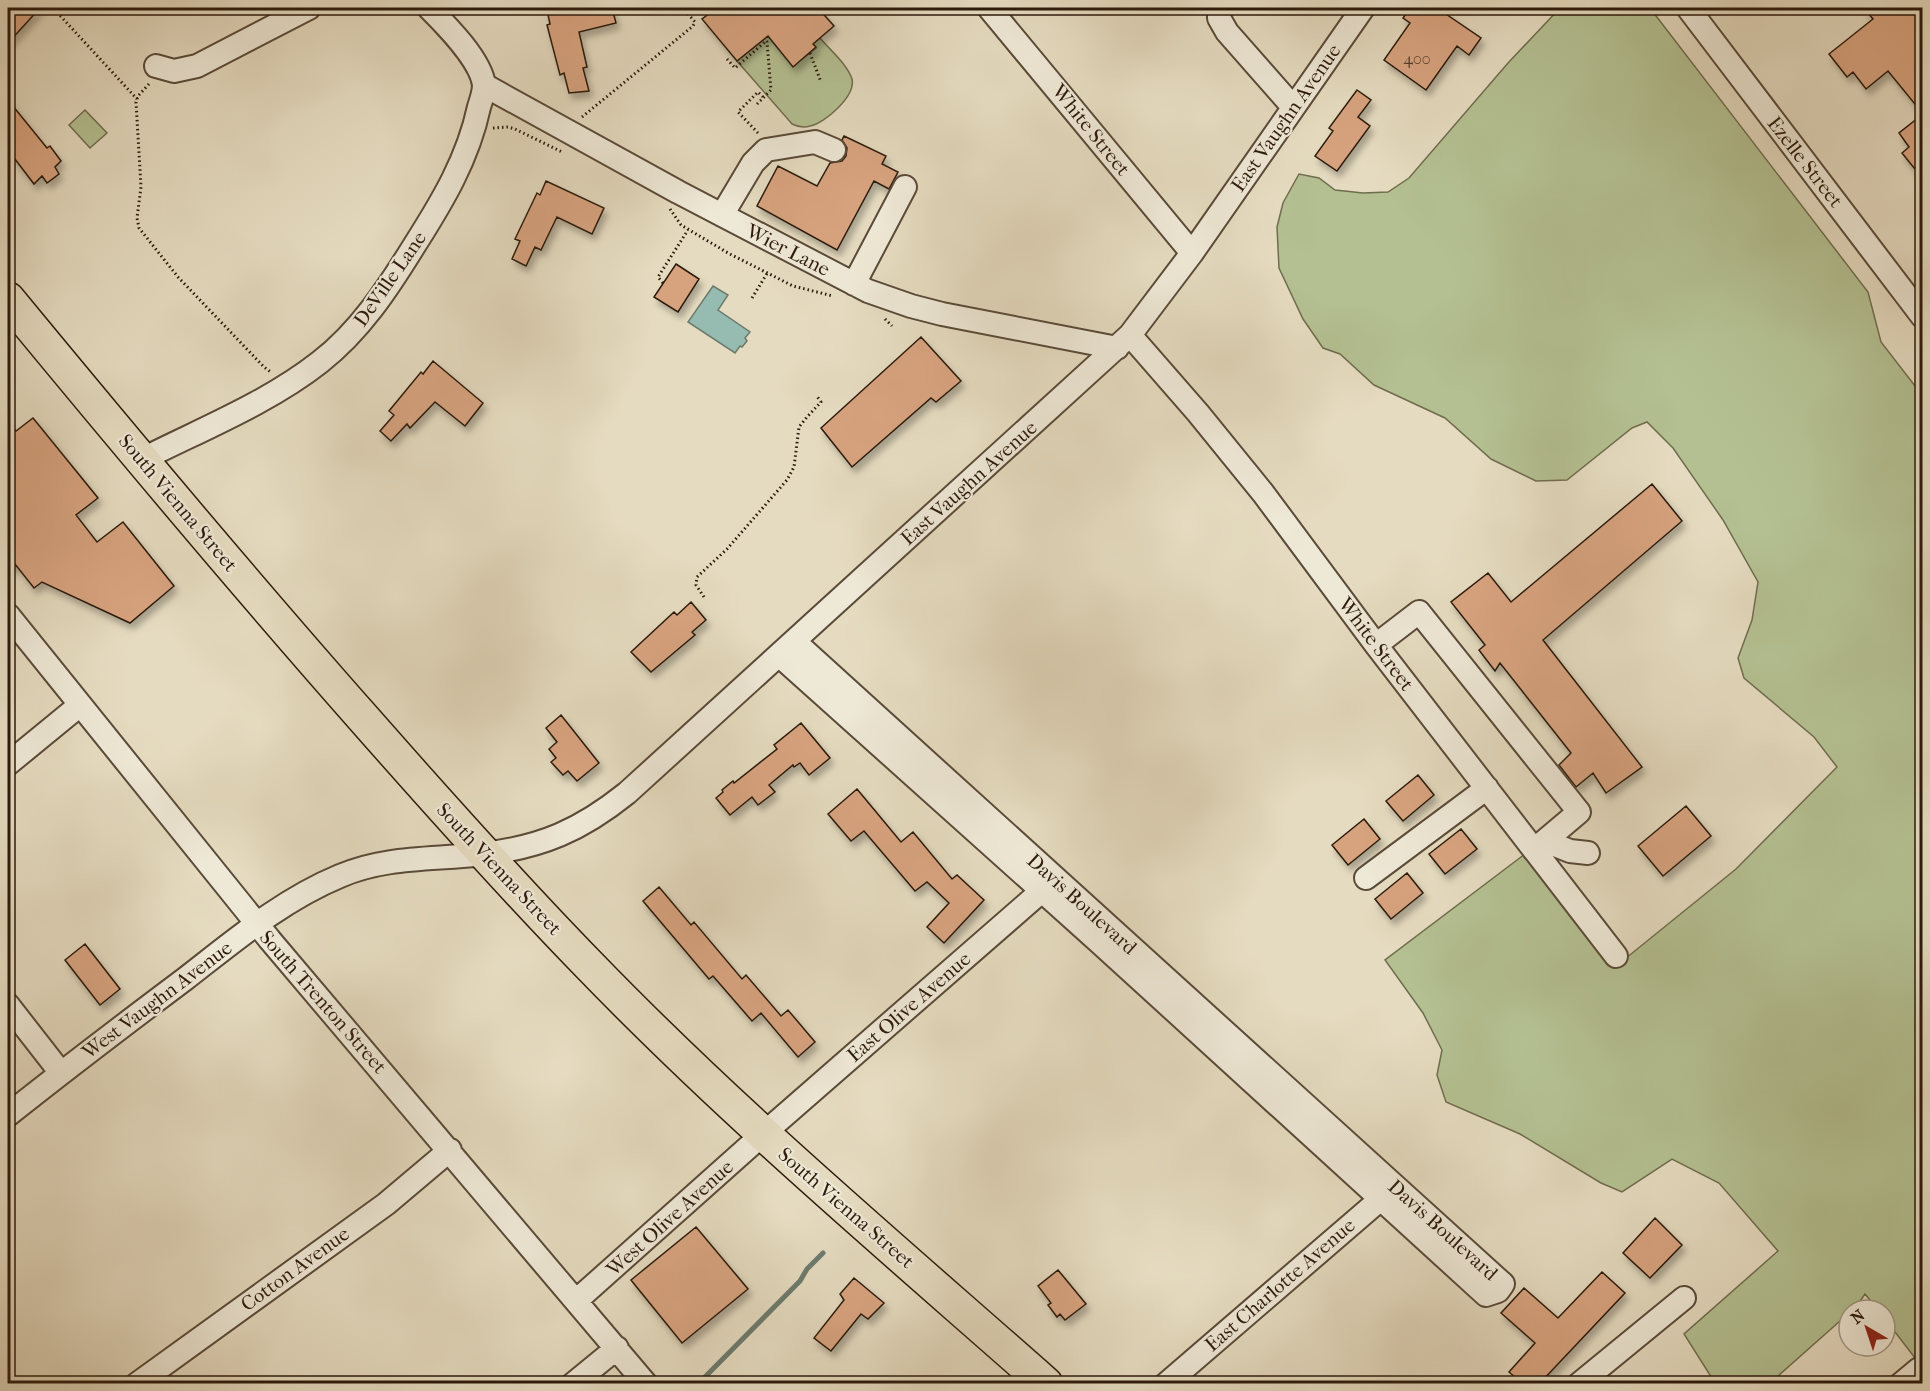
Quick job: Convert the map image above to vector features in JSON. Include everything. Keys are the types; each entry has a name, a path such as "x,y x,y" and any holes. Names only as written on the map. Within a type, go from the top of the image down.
{"highway":[{"name":"South Vienna Street","path":"8,299 141,460 316,664 483,854 591,967 762,1135 1047,1383"}],"street":[{"path":"154,73 197,66 309,8"},
{"path":"429,8 449,28 471,57 484,85"},
{"name":"White Street","path":"990,8 1192,253"},
{"path":"1219,8 1220,18 1227,32 1293,107"},
{"name":"East Vaughn Avenue","path":"483,854 538,844 566,834 608,808 788,649 1124,342 1192,253 1362,8"},
{"name":"Ezelle Street","path":"1688,8 1923,316"},
{"name":"Wier Lane","path":"484,85 566,132 722,215 847,291 868,291 911,306 1124,342"},
{"name":"DeVille Lane","path":"141,460 278,391 321,362 351,335 386,291 456,176 472,136 484,85"},
{"path":"722,215 753,163 766,150 815,142 834,150"},
{"path":"847,291 905,187"},
{"name":"White Street","path":"1124,342 1198,413 1263,493 1376,645 1487,788 1540,846 1616,956"},
{"path":"1376,645 1419,612 1579,812 1540,846"},
{"name":"South Trenton Street","path":"8,615 256,924 646,1383"},
{"name":"Davis Boulevard","path":"788,649 1388,1193 1503,1284 1498,1291 1486,1295 1388,1193"},
{"path":"8,764 80,705"},
{"path":"1366,878 1487,788"},
{"path":"1540,846 1588,853"},
{"name":"West Vaughn Avenue","path":"8,1115 256,924 308,891 341,875 373,864 483,854"},
{"name":"East Olive Avenue","path":"762,1135 1048,885"},
{"path":"8,1005 61,1073"},
{"name":"West Olive Avenue","path":"577,1300 762,1135"},
{"name":"Cotton Avenue","path":"144,1382 386,1204 450,1150"},
{"name":"East Charlotte Avenue","path":"1166,1383 1388,1193"},
{"path":"1579,1383 1683,1298"},
{"path":"573,1383 617,1348"},
{"path":"1901,1383 1919,1369"}],"path":[{"path":"578,120 693,26 695,22 683,8"},
{"path":"54,9 137,99"},
{"path":"728,59 735,68 765,40 771,90 757,104"},
{"path":"810,53 821,82"},
{"path":"154,73 137,99 141,187 137,218 139,228 178,277 270,373 278,374"},
{"path":"758,133 738,112 758,92 763,97"},
{"path":"487,129 508,127 567,153"},
{"path":"668,205 676,220 688,230 792,286 847,291"},
{"path":"663,284 658,277 688,230"},
{"path":"752,298 768,272"},
{"path":"884,318 892,326"},
{"path":"704,597 696,585 699,574 727,549 792,473 800,427 821,402 816,395"}],"green space":[{"path":"1560,8 1650,8 1868,292 1881,342 1922,395 1922,1367 1897,1335 1897,1298 1868,1298 1865,1294 1862,1298 1837,1298 1837,1324 1770,1383 1715,1383 1684,1334 1778,1251 1719,1183 1672,1159 1622,1192 1601,1183 1520,1134 1446,1102 1437,1075 1442,1050 1423,1013 1385,960 1525,854 1615,967 1736,869 1837,767 1814,737 1744,678 1738,658 1752,620 1758,582 1723,520 1673,448 1647,422 1632,428 1567,480 1536,481 1491,459 1445,418 1374,385 1340,354 1323,348 1303,319 1279,268 1277,227 1283,203 1299,174 1319,178 1335,190 1363,193 1388,192 1409,178 1508,63"},
{"path":"768,36 793,66 816,48 813,44 820,38 838,57 852,79 849,93 838,108 816,124 806,127 792,124 737,61"},
{"path":"85,110 107,133 90,148 69,125"}],"water":[{"path":"713,286 728,295 718,310 750,332 745,338 747,341 735,353 688,322"}],"building":[{"path":"8,8 40,8 8,43"},
{"path":"612,8 616,23 579,32 587,67 583,68 589,91 569,93 564,73 560,75 547,25 550,24 547,10"},
{"path":"717,8 818,8 834,26 813,44 816,47 793,67 768,36 737,61 702,19"},
{"path":"1410,8 1437,8 1481,38 1469,55 1457,46 1426,90 1384,60 1410,23 1403,18"},
{"path":"1864,8 1923,8 1923,114 1888,71 1866,89 1853,72 1847,77 1829,54 1873,19"},
{"path":"1357,90 1371,100 1358,117 1370,126 1337,171 1315,156 1333,131 1329,128"},
{"path":"8,100 47,148 50,146 61,161 55,167 59,174 47,183 42,176 34,184 8,150"},
{"path":"1923,114 1923,179 1902,153 1909,147 1899,133"},
{"path":"844,136 886,156 882,164 898,172 889,189 874,181 837,250 757,206 778,166 817,186 830,163 842,161 846,156 847,148 842,140"},
{"path":"546,181 604,208 592,234 557,217 541,250 535,247 526,266 512,259 520,241 515,239 537,193 540,195"},
{"path":"676,264 699,279 678,312 654,297"},
{"path":"921,337 961,381 936,402 931,398 852,467 821,428"},
{"path":"433,361 483,403 465,426 435,402 410,428 407,424 391,441 380,431 394,415 389,411"},
{"path":"33,418 98,498 76,515 97,542 123,522 174,586 130,623 42,582 34,588 15,564 8,570 8,422 16,431"},
{"path":"1652,484 1682,521 1543,640 1642,767 1606,793 1593,773 1576,787 1559,765 1571,753 1500,663 1495,671 1479,650 1485,645 1451,602 1488,573 1511,602"},
{"path":"691,602 706,620 692,632 695,635 651,672 631,652 674,612 677,615"},
{"path":"561,715 599,763 577,781 568,771 563,775 551,762 556,758 549,749 557,742 546,728"},
{"path":"801,723 830,758 809,775 800,763 794,767 793,765 769,785 775,792 758,805 752,797 730,815 716,798 723,792 722,790 777,749 774,745"},
{"path":"1418,775 1434,795 1403,821 1386,801"},
{"path":"857,789 901,842 913,832 952,879 957,875 984,900 944,943 927,927 949,903 927,882 915,891 864,831 851,841 828,814"},
{"path":"1686,806 1711,836 1663,876 1638,846"},
{"path":"1364,819 1380,839 1348,865 1332,845"},
{"path":"1461,829 1477,849 1445,874 1429,854"},
{"path":"1407,873 1423,893 1391,919 1375,899"},
{"path":"659,887 691,925 694,922 742,979 746,975 781,1016 788,1010 815,1042 798,1057 761,1013 752,1021 713,976 709,979 643,901"},
{"path":"85,944 120,989 100,1005 65,960"},
{"path":"1655,1218 1682,1245 1650,1278 1623,1253"},
{"path":"696,1227 748,1289 682,1343 631,1280"},
{"path":"1058,1270 1086,1304 1065,1320 1060,1314 1057,1317 1048,1305 1051,1303 1038,1286"},
{"path":"1602,1272 1625,1293 1540,1383 1522,1383 1509,1372 1535,1343 1501,1313 1524,1288 1558,1318"},
{"path":"854,1278 884,1303 868,1319 861,1314 831,1351 814,1338 844,1300 840,1294"}],"waterway":[{"path":"698,1384 800,1281 807,1269 823,1253"}]}
